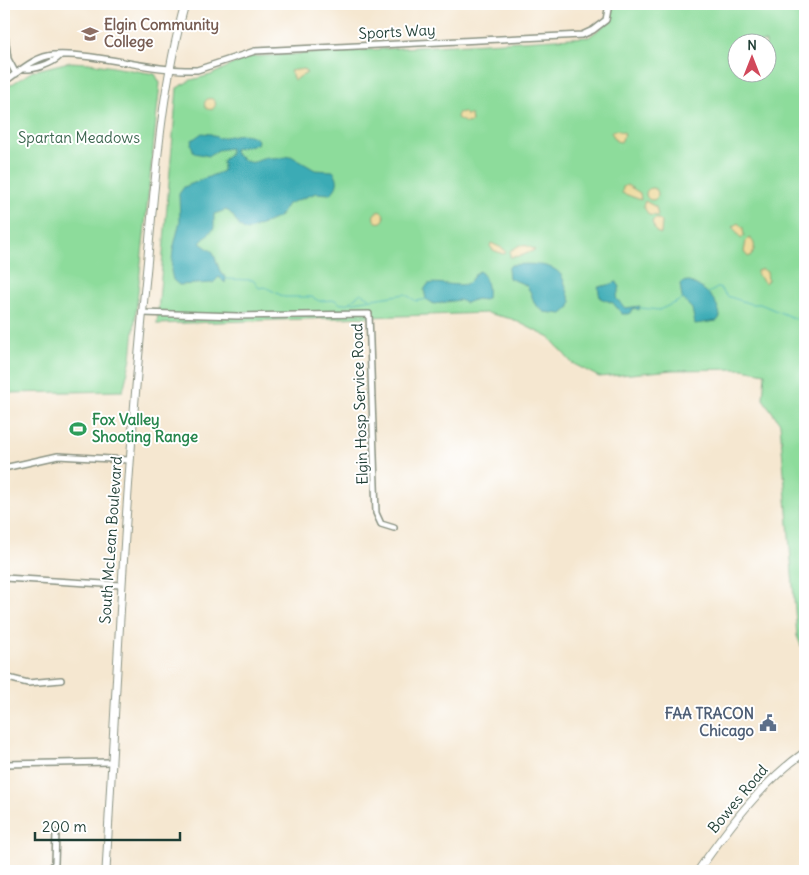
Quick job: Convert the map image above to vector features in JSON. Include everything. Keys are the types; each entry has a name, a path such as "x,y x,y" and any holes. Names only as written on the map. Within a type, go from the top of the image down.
{"main road":[{"name":"South McLean Boulevard","path":"106,871 129,460 142,313 162,125 170,70 185,4"},
{"name":"Bowes Road","path":"698,871 709,854 768,782 784,767 805,752"}],"street":[{"name":"Sports Way","path":"4,82 26,65 54,55 108,59 170,70 196,70 255,51 582,35 593,30 606,20 610,4"},
{"path":"4,29 8,58 16,74"},
{"name":"Elgin Hosp Service Road","path":"142,313 237,316 369,314 376,513 382,524 394,528"},
{"path":"4,468 58,456 129,460"},
{"path":"4,578 121,585"},
{"path":"4,677 28,683 61,680"},
{"path":"4,764 111,762"},
{"path":"49,871 55,863 56,833"}],"green space":[{"path":"612,4 805,4 805,648 802,648 797,636 780,423 763,399 765,373 743,369 673,370 599,377 572,363 550,338 512,319 487,313 157,324 177,88 191,80 211,75 247,57 589,37 611,20"},
{"name":"Spartan Meadows","path":"69,62 89,63 155,74 160,83 131,358 123,391 4,393 4,89 33,71"}],"sand":[{"path":"304,69 307,73 294,80 290,71"},
{"path":"210,98 216,104 210,110 204,104"},
{"path":"463,112 466,115 471,115 472,122 466,123 457,118 458,113"},
{"path":"616,130 625,133 621,142 616,141 611,132"},
{"path":"627,185 640,193 641,200 622,193 623,187"},
{"path":"650,188 654,188 658,194 654,200 650,200 646,196 646,192"},
{"path":"645,201 656,207 658,216 649,215 643,206"},
{"path":"379,211 385,217 379,223 373,217"},
{"path":"654,219 659,219 662,222 661,234 656,232 652,222"},
{"path":"738,223 743,228 744,236 741,239 733,227"},
{"path":"749,238 754,243 754,248 752,255 748,257 744,252 746,241"},
{"path":"491,243 504,249 506,253 503,254 493,250 490,246"},
{"path":"520,245 528,246 535,250 521,256 510,257 510,251"},
{"path":"762,269 767,272 768,280 765,283 757,274 757,271"}],"water":[{"path":"202,133 211,134 218,138 239,134 249,135 258,140 257,144 234,149 235,154 244,160 253,162 266,157 274,159 291,156 315,170 333,171 337,177 337,183 335,189 330,194 316,193 288,204 279,217 247,231 240,227 226,210 214,214 214,228 200,243 213,252 221,274 226,277 225,283 219,277 213,283 179,285 173,280 171,271 173,250 180,221 179,194 184,187 223,171 223,160 230,154 230,148 218,150 209,156 194,153 191,144 192,140"},
{"path":"511,265 538,265 557,271 564,281 571,301 570,307 562,314 544,312 534,303 526,285 509,278 508,269"},
{"path":"479,271 484,276 486,283 487,298 484,300 476,299 466,303 459,300 434,304 426,299 424,290 428,284 465,284"},
{"path":"616,281 620,287 616,298 625,308 640,306 639,310 634,308 629,314 622,314 613,303 600,298 598,287 613,284"},
{"path":"686,281 704,290 713,299 719,311 720,317 717,321 695,324 692,309 682,298 680,284"}],"waterway":[{"path":"225,279 253,280 259,288 265,287 284,297 312,297 319,301 335,300 341,304 405,294 416,301 428,299"},
{"path":"707,294 719,287 727,296 751,304 760,304 796,319"},
{"path":"351,301 361,293 370,298"},
{"path":"641,308 659,310 683,299"}],"place":[{"name":"Elgin Community College","path":"90,34"},
{"name":"Fox Valley Shooting Range","path":"78,429"},
{"name":"FAA TRACON Chicago","path":"768,723"}]}
